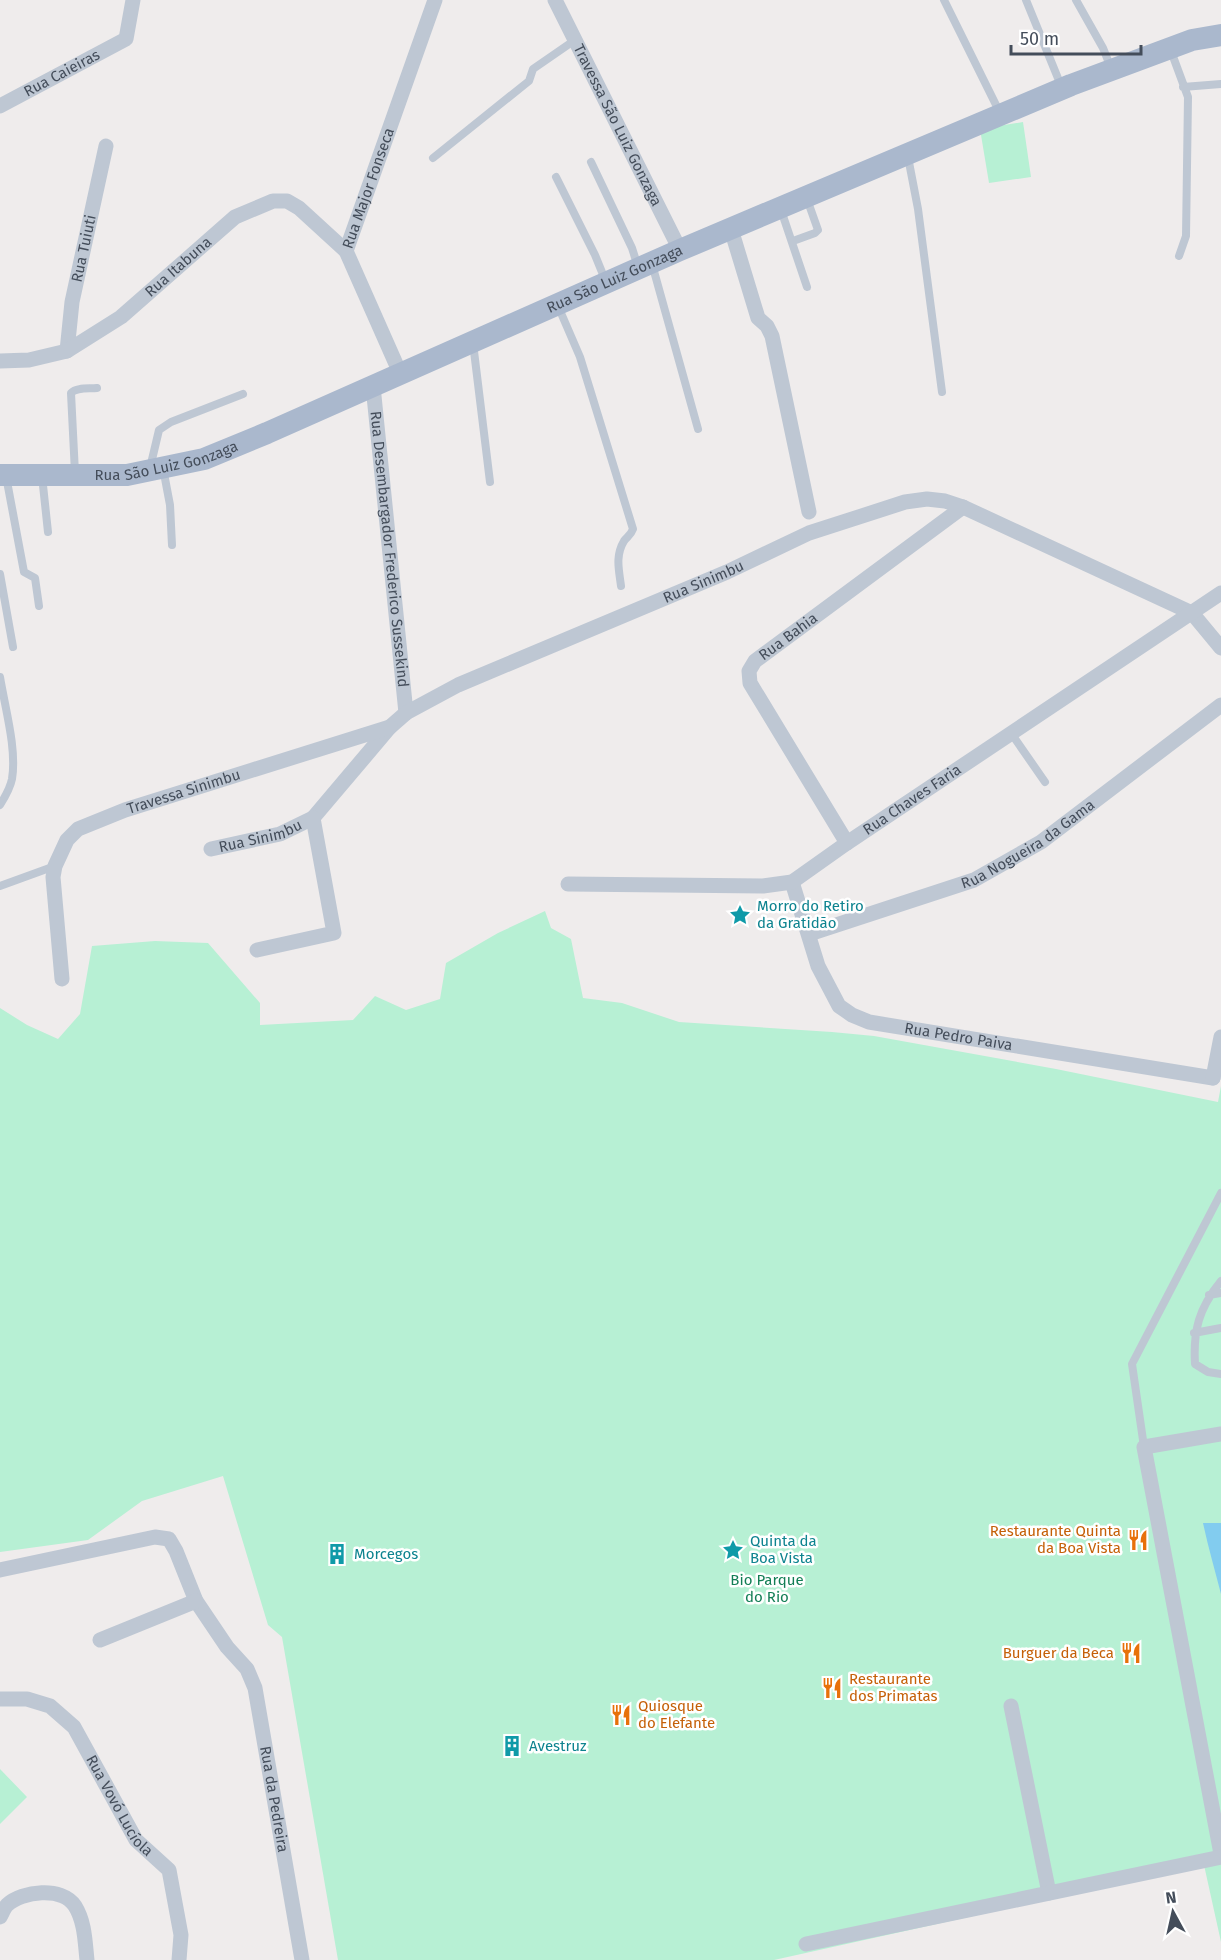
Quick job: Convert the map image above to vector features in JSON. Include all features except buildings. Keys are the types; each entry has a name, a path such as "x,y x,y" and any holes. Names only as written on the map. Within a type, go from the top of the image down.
{"main road":[{"name":"Rua São Luiz Gonzaga","path":"3,475 128,474 204,459 680,250 1063,89 1192,40 1221,35"}],"street":[{"name":"Rua Caieiras","path":"0,106 126,39 133,0"},
{"name":"Rua Major Fonseca","path":"400,373 346,251 435,0"},
{"name":"Travessa São Luiz Gonzaga","path":"555,0 680,250"},
{"name":"Rua Tuiuti","path":"68,351 72,302 106,146"},
{"name":"Rua Itabuna","path":"0,361 29,360 68,351 121,317 235,217 273,201 287,201 299,208 346,251"},
{"path":"731,229 758,318 767,326 772,336 809,512"},
{"name":"Rua Desembargador Frederico Sussekind","path":"373,386 406,712"},
{"name":"Rua Sinimbu","path":"211,849 280,834 312,818 390,727 406,712 458,685 727,572 810,533 905,502 927,499 945,501 963,507 1192,613 1221,648"},
{"name":"Rua Bahia","path":"847,843 750,683 749,671 755,661 963,507"},
{"name":"Rua Chaves Faria","path":"568,884 764,886 792,882 1221,593"},
{"name":"Rua Nogueira da Gama","path":"809,934 974,880 1041,842 1221,705"},
{"name":"Travessa Sinimbu","path":"55,866 67,840 78,829 125,810 390,727"},
{"path":"257,950 334,933 312,818"},
{"path":"55,866 53,877 62,978"},
{"name":"Rua Pedro Paiva","path":"792,882 818,966 839,1006 852,1016 869,1022 1217,1082"},
{"path":"1217,1082 1221,1037"},
{"path":"806,1944 1221,1855 1144,1447 1221,1434"},
{"name":"Rua da Pedreira","path":"0,1570 162,1537 169,1539 196,1601 227,1647 247,1669 255,1688 302,1960"},
{"path":"100,1640 196,1601"},
{"name":"Rua Vovó Lucíola","path":"0,1699 27,1699 50,1706 74,1727 136,1840 169,1870 181,1935 179,1960"},
{"path":"1011,1706 1048,1893"},
{"path":"0,1917 7,1905 30,1893 56,1893 74,1904 84,1926 87,1960"}],"lane":[{"path":"944,0 1001,115"},
{"path":"1026,0 1063,89"},
{"path":"1076,0 1112,69"},
{"path":"434,158 529,81 533,69 574,40"},
{"path":"1170,49 1188,97 1186,236 1179,256"},
{"path":"1183,87 1221,84"},
{"path":"908,155 918,209 942,392"},
{"path":"591,162 632,248 645,266 698,429"},
{"path":"556,177 595,255 606,283"},
{"path":"793,241 818,230 806,197"},
{"path":"781,208 807,287"},
{"path":"557,304 580,357 633,529 618,555 621,586"},
{"path":"472,342 490,482"},
{"path":"75,475 71,393 82,389 97,388"},
{"path":"172,545 170,505 156,468 159,430 171,422 243,394"},
{"path":"3,475 24,572 35,578 39,606"},
{"path":"42,475 48,532"},
{"path":"0,574 13,647"},
{"path":"0,677 13,752 12,780 0,805"},
{"path":"1011,733 1045,782"},
{"path":"0,886 55,866"},
{"path":"1144,1447 1132,1364 1221,1193"},
{"path":"1221,1281 1209,1295 1194,1333 1195,1364 1208,1372 1221,1374"},
{"path":"1209,1295 1221,1293"},
{"path":"1194,1333 1221,1328"}],"green space":[{"path":"1023,122 1031,177 989,183 980,129"},
{"name":"Bio Parque do Rio","path":"545,911 551,928 571,939 583,998 622,1003 679,1022 874,1036 1056,1069 1218,1102 1221,1086 1221,1942 1204,1865 774,1960 338,1960 282,1637 268,1625 223,1476 142,1501 88,1540 0,1552 0,1008 27,1025 58,1039 80,1014 92,946 155,941 208,943 260,1003 260,1025 353,1020 375,996 406,1010 440,999 446,963 498,933"},
{"path":"0,1769 27,1797 0,1824"}],"water":[{"path":"1203,1523 1221,1523 1221,1594 1209,1550"}],"place":[{"name":"Morro do Retiro da Gratidão","path":"740,915"},
{"name":"Restaurante Quinta da Boa Vista","path":"1138,1540"},
{"name":"Quinta da Boa Vista","path":"733,1550"},
{"name":"Morcegos","path":"337,1554"},
{"name":"Burguer da Beca","path":"1131,1653"},
{"name":"Restaurante dos Primatas","path":"832,1688"},
{"name":"Quiosque do Elefante","path":"621,1715"},
{"name":"Avestruz","path":"512,1746"}]}
